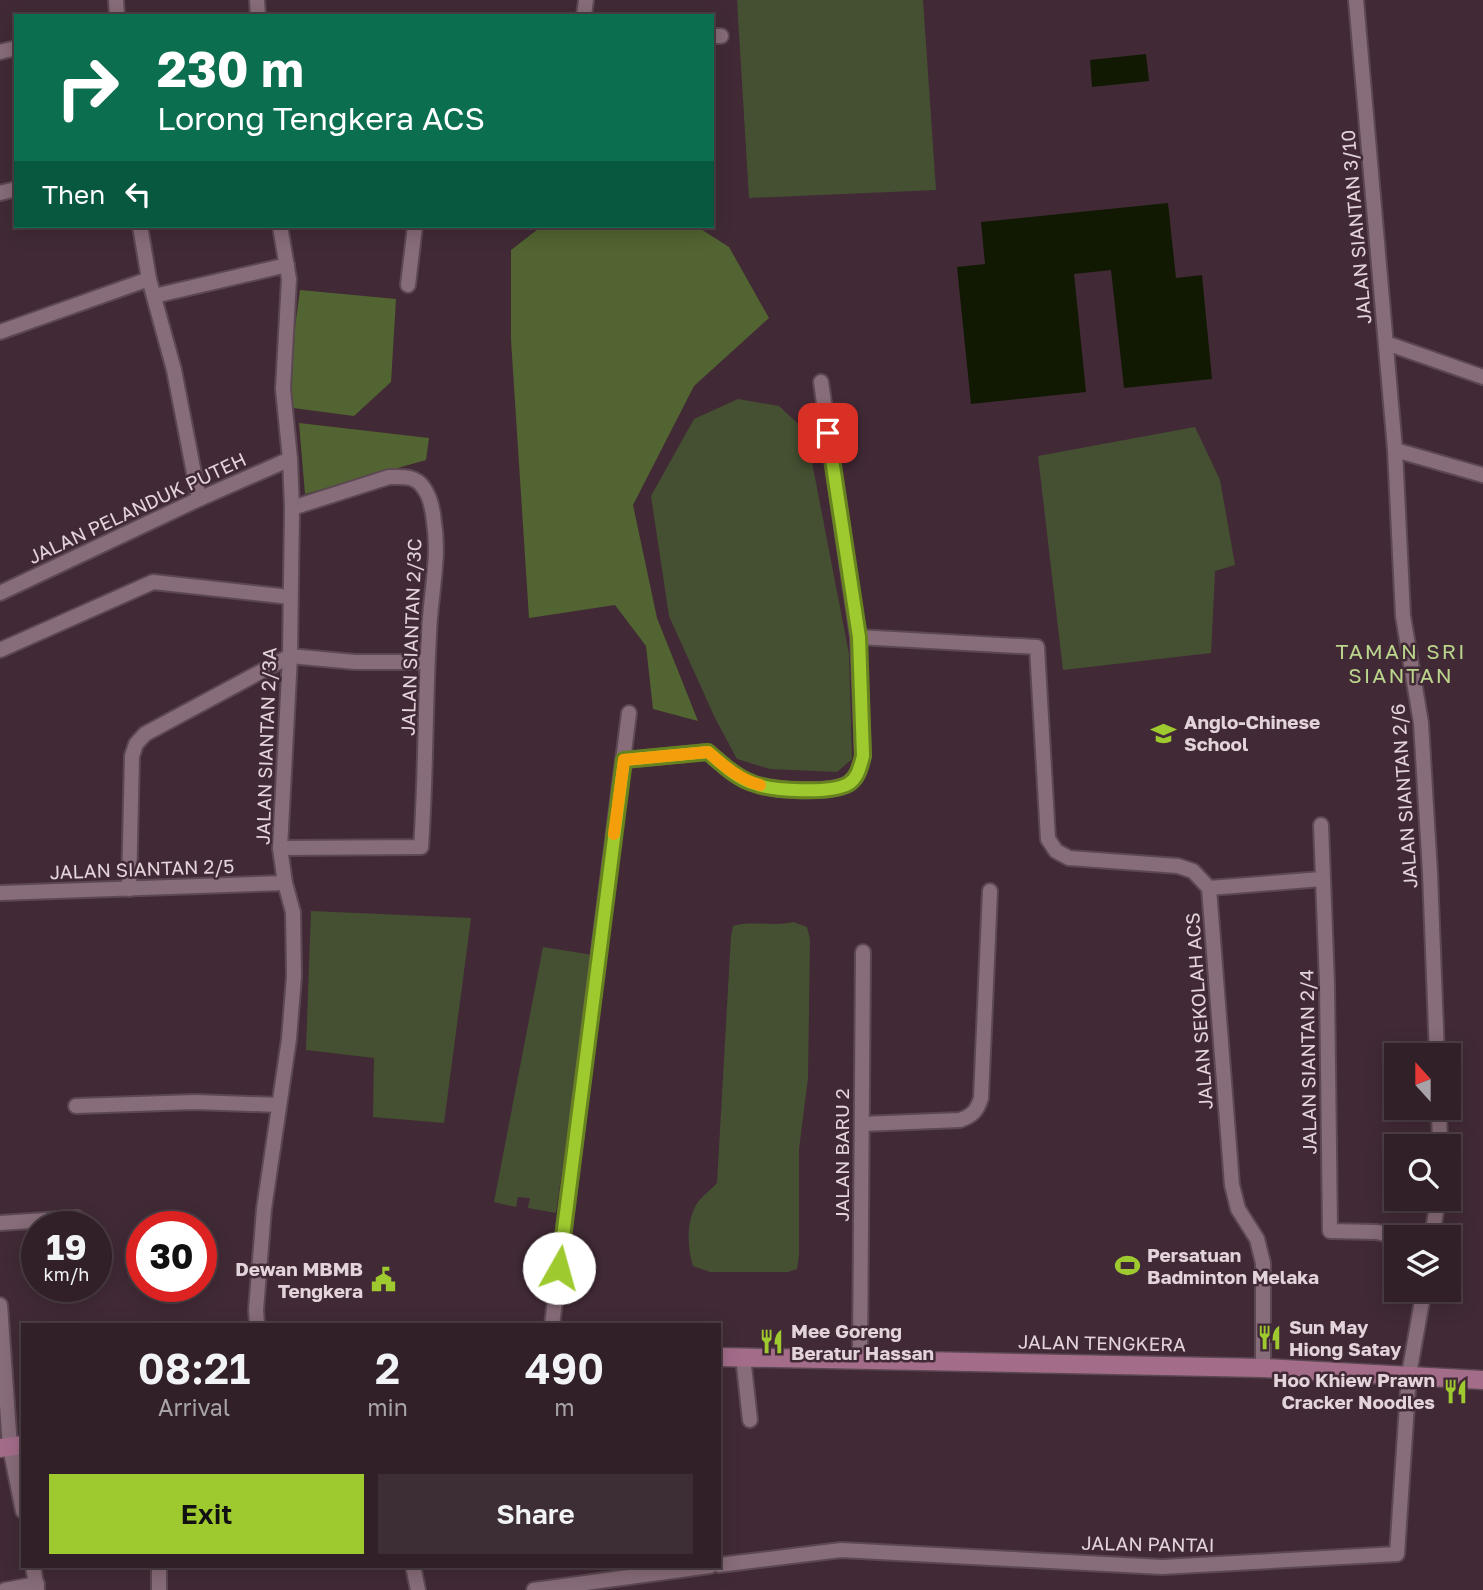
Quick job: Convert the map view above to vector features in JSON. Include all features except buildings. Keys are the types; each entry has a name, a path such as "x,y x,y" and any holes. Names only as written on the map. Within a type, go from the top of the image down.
{"main road":[{"name":"JALAN TENGKERA","path":"721,1357 1264,1368 1483,1380"}],"street":[{"name":"JALAN SIANTAN 3/10","path":"1356,0 1395,450"},
{"path":"140,228 149,279 174,370 199,499"},
{"name":"JALAN SIANTAN 2/3A","path":"257,1323 264,1209 289,1039 294,976 293,912 280,848 290,656 292,508 283,388 288,272 280,228"},
{"path":"408,285 415,228"},
{"path":"154,296 288,272"},
{"path":"0,332 149,279"},
{"path":"1386,343 1483,377"},
{"path":"624,760 708,752 730,771 752,783 777,789 834,789 850,783 859,772 863,756 859,637 821,382"},
{"path":"1395,450 1483,475"},
{"name":"JALAN SIANTAN 2/6","path":"1395,450 1403,616 1422,737 1437,1043"},
{"name":"JALAN PELANDUK PUTEH","path":"0,593 290,459"},
{"name":"JALAN SIANTAN 2/3C","path":"280,848 421,847 427,662 435,562 435,524 430,502 423,486 406,477 389,477 292,508"},
{"path":"0,650 153,582 290,597"},
{"name":"JALAN SEKOLAH ACS","path":"859,637 1037,647 1048,839 1056,850 1069,858 1178,866 1193,872 1209,888 1232,1185 1238,1209 1257,1239 1263,1264 1264,1368"},
{"path":"130,889 132,756 136,744 145,734 290,656 355,662 427,662"},
{"path":"552,1323 629,713"},
{"name":"JALAN SIANTAN 2/4","path":"1321,825 1327,984 1330,1231 1384,1234"},
{"path":"1209,888 1322,879"},
{"name":"JALAN SIANTAN 2/5","path":"0,892 285,883"},
{"path":"862,1124 960,1120 978,1109 981,1098 990,891"},
{"name":"JALAN BARU 2","path":"860,1358 863,952"},
{"path":"76,1105 195,1102 279,1105"},
{"path":"0,1223 21,1222"},
{"path":"1409,1374 1422,1302"},
{"path":"0,1305 11,1447 21,1500"},
{"path":"743,1357 750,1420"},
{"name":"JALAN PANTAI","path":"721,1565 841,1550 1162,1567 1397,1554 1409,1374"},
{"path":"5,1590 37,1587 33,1568"},
{"path":"159,1568 159,1590"},
{"path":"413,1568 418,1590"},
{"path":"534,1590 694,1568"}],"shaded area":[{"path":"737,0 923,0 936,190 749,198"},
{"path":"1146,54 1149,81 1092,87 1090,60"},
{"path":"1168,203 1176,278 1202,275 1212,379 1124,388 1111,270 1074,274 1086,392 971,404 957,267 985,264 981,222"},
{"path":"738,399 779,406 806,431 849,654 852,759 837,772 770,769 737,759 715,718 669,616 651,496 694,419"},
{"path":"1195,427 1220,480 1235,565 1215,571 1211,653 1063,670 1038,456"},
{"path":"311,911 471,918 444,1123 373,1117 374,1058 306,1050"},
{"path":"793,922 807,927 810,939 808,1078 799,1149 797,1269 788,1272 710,1272 693,1266 689,1234 694,1209 700,1199 717,1183 733,926"},
{"path":"543,947 593,955 556,1213 528,1208 530,1198 518,1197 516,1207 494,1202"}],"green space":[{"path":"539,228 699,228 729,247 769,318 694,386 633,505 657,618 698,721 653,709 646,646 615,605 529,618 511,340 511,250"},
{"path":"300,290 396,299 391,382 354,416 293,408 288,379"},
{"path":"299,423 429,438 426,460 305,494"}],"slow traffic":[{"path":"614,834 624,760 708,752 730,771 760,785"}],"place":[{"name":"Anglo-Chinese School","path":"1164,733"},
{"name":"Persatuan Badminton Melaka","path":"1127,1266"},
{"name":"Dewan MBMB Tengkera","path":"383,1280"},
{"name":"Sun May Hiong Satay","path":"1269,1338"},
{"name":"Mee Goreng Beratur Hassan","path":"771,1342"},
{"name":"Hoo Khiew Prawn Cracker Noodles","path":"1455,1391"}],"district":[{"name":"TAMAN SRI SIANTAN","path":"1401,664"}],"route":[{"path":"559,1268 624,760 708,752 730,771 752,783 777,789 834,789 850,783 859,772 863,756 859,637 828,433"}]}
